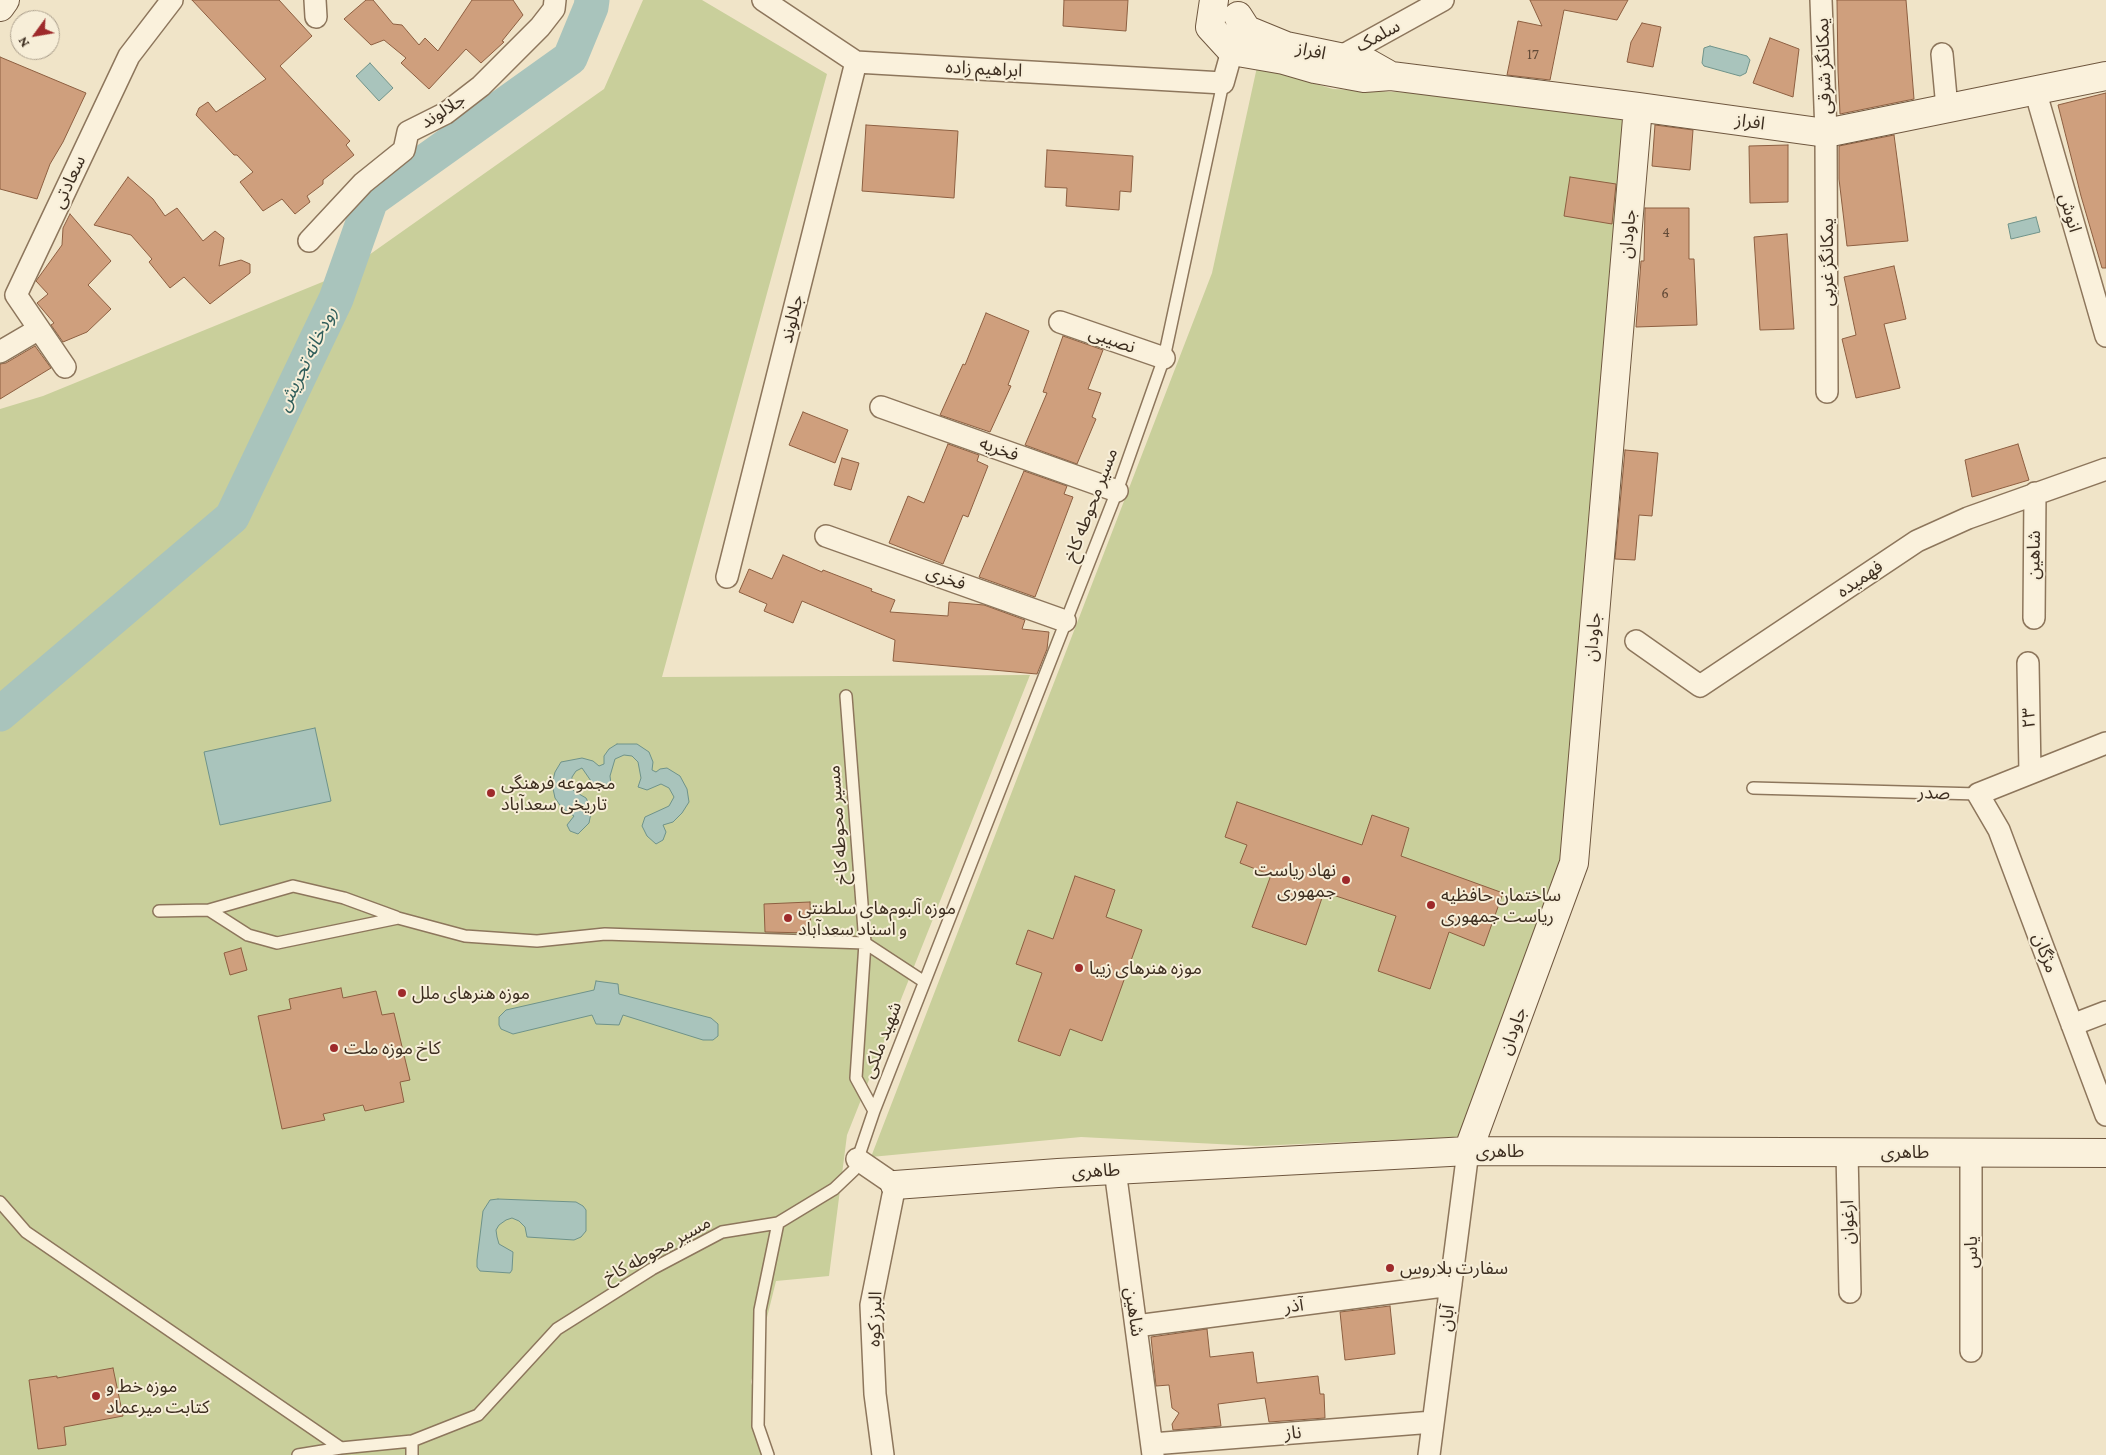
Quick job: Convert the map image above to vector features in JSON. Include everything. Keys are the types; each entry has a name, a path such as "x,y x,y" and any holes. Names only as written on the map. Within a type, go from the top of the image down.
{"street":[{"path":"0,7 5,0"},
{"name":"سعادتی","path":"64,367 16,295 130,56 172,0"},
{"name":"جلالوند","path":"309,241 362,183 404,150 408,132 446,113 481,86 540,27 554,9 555,0"},
{"path":"763,0 856,62"},
{"path":"1214,0 1210,27 1232,52"},
{"name":"سلمک","path":"1340,57 1443,0"},
{"name":"یمکانگز شرقی","path":"1821,0 1826,133"},
{"path":"1223,83 1232,52 1239,8"},
{"name":"افراز","path":"1239,8 1247,30 1286,46 1368,63 1391,76"},
{"name":"افراز","path":"1232,52 1284,60 1315,69 1364,78 1391,76 1826,133 2106,76"},
{"path":"1942,54 1947,108"},
{"name":"جلالوند","path":"727,577 856,62"},
{"name":"ابراهیم زاده","path":"856,62 1223,83"},
{"name":"انوش","path":"2035,90 2106,336"},
{"name":"جاودان","path":"1468,1150 1574,863 1638,107"},
{"name":"یمکانگز غربی","path":"1826,133 1827,392"},
{"name":"نصیبی","path":"1060,322 1164,358"},
{"path":"0,352 39,329"},
{"name":"فخریه","path":"881,407 1117,491"},
{"name":"فهمیده","path":"1636,641 1700,686 1917,541 1968,518 2106,469"},
{"name":"شاهین","path":"2034,618 2035,493"},
{"name":"فخری","path":"826,536 1065,621"},
{"name":"۲۳","path":"2028,663 2030,773"},
{"name":"صدر","path":"1978,794 2106,743"},
{"name":"مژگان","path":"1978,794 1999,830 2106,1114"},
{"path":"2072,1025 2106,1012"},
{"name":"طاهری","path":"895,1186 1115,1170 1468,1150 2106,1153"},
{"name":"آبان","path":"1429,1455 1468,1150"},
{"name":"ارغوان","path":"1847,1152 1850,1292"},
{"name":"یاس","path":"1971,1152 1971,1351"},
{"path":"857,1159 895,1186"},
{"name":"شاهین","path":"1115,1170 1153,1450"},
{"name":"البرز کوه","path":"883,1455 875,1394 871,1305 895,1186"},
{"name":"آذر","path":"1136,1326 1451,1286"},
{"name":"ناز","path":"1153,1450 1433,1422"}],"lane":[{"name":"مسیر محوطه کاخ","path":"923,981 1046,675 1065,621 1117,491 1164,358 1223,83"},
{"name":"مسیر محوطه کاخ","path":"298,1455 341,1448 412,1441 478,1416 557,1329 652,1269 722,1232 778,1223 834,1188 854,1170 874,1111 856,1078 865,942 846,696"},
{"name":"صدر","path":"1753,788 1978,794"},
{"path":"159,911 209,910 293,886 344,898 398,918 465,936 537,941 605,934 865,942 923,981"},
{"path":"209,910 248,935 277,943 398,918"},
{"name":"شهید ملکی","path":"874,1111 923,981"},
{"path":"0,1202 26,1232 341,1448"},
{"path":"768,1455 758,1426 760,1310 778,1223"},
{"path":"412,1441 412,1455"}],"green space":[{"name":"مجموعه فرهنگی تاریخی سعدآباد","path":"643,0 702,0 827,74 662,677 1030,675 847,1135 829,1276 776,1281 751,1382 773,1455 0,1455 0,409 43,396 342,274 604,89"},
{"path":"1257,67 1333,89 1457,95 1624,115 1617,245 1585,557 1564,859 1459,1137 1256,1146 1081,1137 871,1157 1212,273"}],"water":[{"path":"1710,46 1747,56 1750,60 1746,73 1740,76 1704,66 1702,63 1704,48"},
{"path":"370,63 393,88 379,101 356,76"},
{"path":"2036,217 2040,232 2011,239 2008,224"},
{"path":"315,728 331,801 220,825 204,752"},
{"path":"617,744 637,744 649,752 653,762 652,770 656,772 667,768 680,776 687,789 689,802 673,822 663,825 666,832 663,840 656,844 647,836 642,826 645,817 669,806 674,797 669,788 661,784 647,790 638,787 641,778 638,762 632,756 624,755 615,759 610,776 611,784 605,786 598,786 591,781 582,768 576,771 572,777 571,786 574,791 586,798 591,813 589,823 578,834 570,831 567,825 574,816 562,808 555,798 552,784 555,772 561,762 582,758 593,761 599,766 604,764 604,756 609,749"},
{"path":"596,981 618,984 619,994 711,1018 718,1024 718,1036 713,1040 703,1040 623,1015 619,1025 596,1024 592,1015 513,1034 501,1029 499,1025 499,1017 506,1010 594,990"},
{"path":"490,1200 576,1202 586,1210 586,1231 581,1237 574,1240 527,1237 525,1227 519,1221 512,1218 506,1220 496,1230 499,1244 513,1252 512,1270 510,1273 480,1271 477,1267 477,1260 483,1211"}],"building":[{"path":"192,0 279,0 312,36 280,66 350,141 346,145 354,155 323,180 323,184 307,196 310,202 295,214 282,199 263,211 240,182 253,172 196,115 199,108 208,102 216,112 266,79"},
{"path":"366,0 373,0 393,24 402,25 419,45 425,38 438,51 472,0 513,0 523,15 502,41 504,42 481,63 466,49 429,89 401,63 406,58 384,40 371,45 344,19"},
{"path":"1064,0 1128,0 1126,31 1063,26"},
{"path":"1530,0 1628,0 1617,20 1564,10 1550,80 1507,75 1518,21 1542,26"},
{"path":"1837,0 1906,0 1914,99 1840,114"},
{"path":"1642,23 1661,27 1653,67 1627,62 1631,42"},
{"path":"1770,38 1799,49 1793,97 1753,83"},
{"path":"0,57 86,93 63,142 50,164 37,199 0,189"},
{"path":"2106,93 2106,268 2102,268 2081,196 2058,105"},
{"path":"866,125 958,131 954,198 862,191"},
{"path":"1655,125 1693,130 1690,170 1652,166"},
{"path":"1894,135 1908,241 1847,246 1839,179 1839,146"},
{"path":"1788,145 1788,202 1750,203 1749,146"},
{"path":"1047,150 1133,156 1131,192 1120,191 1119,210 1066,206 1067,188 1045,187"},
{"path":"128,177 153,199 165,216 177,208 203,241 215,231 224,238 219,266 241,260 250,264 250,273 210,304 184,277 170,288 149,262 152,259 131,235 94,225"},
{"path":"1570,177 1616,184 1612,224 1564,216"},
{"path":"1645,208 1689,208 1689,259 1694,259 1697,325 1636,327 1641,261 1644,261"},
{"path":"70,214 111,261 88,285 111,309 87,332 63,342 51,325 54,323 37,303 48,294 36,281 62,245 63,228"},
{"path":"1787,234 1794,329 1760,330 1754,237"},
{"path":"1894,266 1906,319 1884,324 1900,388 1856,398 1842,339 1856,335 1844,277"},
{"path":"986,313 1029,331 1008,385 1011,386 990,432 940,415 963,364 965,365"},
{"path":"1063,336 1103,350 1088,389 1101,393 1092,417 1096,419 1077,464 1025,445 1047,393 1043,392"},
{"path":"35,346 51,368 0,399 0,364 6,363"},
{"path":"803,412 848,430 835,463 789,445"},
{"path":"948,444 979,455 977,461 988,466 968,517 963,515 943,564 889,543 908,496 924,503"},
{"path":"2018,444 2029,480 1972,497 1965,460"},
{"path":"1625,450 1658,453 1652,516 1639,515 1635,560 1615,559"},
{"path":"842,458 859,463 851,490 834,485"},
{"path":"1024,471 1067,486 1064,494 1073,497 1035,597 979,577"},
{"path":"783,555 822,572 823,570 872,589 871,591 895,600 890,612 948,616 949,602 984,605 1025,620 1022,629 1049,632 1047,649 1037,674 893,661 895,640 802,601 793,623 764,611 767,604 739,592 749,569 772,579"},
{"name":"ساختمان حافظیه ریاست جمهوری","path":"1237,802 1362,845 1372,815 1409,828 1401,856 1503,893 1484,946 1449,932 1430,989 1378,971 1396,916 1324,892 1306,945 1252,927 1271,875 1240,863 1247,845 1225,837"},
{"name":"موزه هنرهای زیبا","path":"1075,876 1115,890 1106,917 1142,930 1102,1041 1070,1029 1060,1056 1018,1041 1042,973 1016,964 1028,930 1053,939"},
{"name":"موزه آلبوم‌های سلطنتی و اسناد سعدآباد","path":"810,902 811,933 765,932 764,904"},
{"path":"241,948 247,970 230,975 224,953"},
{"name":"کاخ موزه ملت","path":"341,988 343,998 376,991 382,1015 394,1013 410,1080 400,1082 404,1102 365,1111 363,1105 323,1114 325,1120 282,1129 258,1016 291,1009 289,999"},
{"path":"1390,1306 1395,1354 1345,1360 1340,1312"},
{"path":"1207,1329 1210,1357 1253,1352 1257,1383 1318,1376 1320,1394 1324,1394 1325,1418 1269,1422 1265,1398 1218,1404 1221,1426 1173,1430 1172,1424 1179,1413 1172,1408 1169,1385 1156,1386 1151,1337"},
{"path":"113,1368 123,1416 64,1427 66,1445 38,1449 29,1380 57,1376 57,1378"}],"waterway":[{"name":"رودخانه تجریش","path":"0,714 232,517 336,299 371,200 570,58 591,7 592,0"}],"place":[{"name":"مجموعه فرهنگی تاریخی سعدآباد","path":"491,793"},
{"name":"نهاد ریاست جمهوری","path":"1346,880"},
{"name":"ساختمان حافظیه ریاست جمهوری","path":"1431,905"},
{"name":"موزه آلبوم‌های سلطنتی و اسناد سعدآباد","path":"788,918"},
{"name":"موزه هنرهای زیبا","path":"1079,968"},
{"name":"موزه هنرهای ملل","path":"402,993"},
{"name":"کاخ موزه ملت","path":"334,1048"},
{"name":"سفارت بلاروس","path":"1390,1268"},
{"name":"موزه خط و کتابت میرعماد","path":"96,1396"}]}
